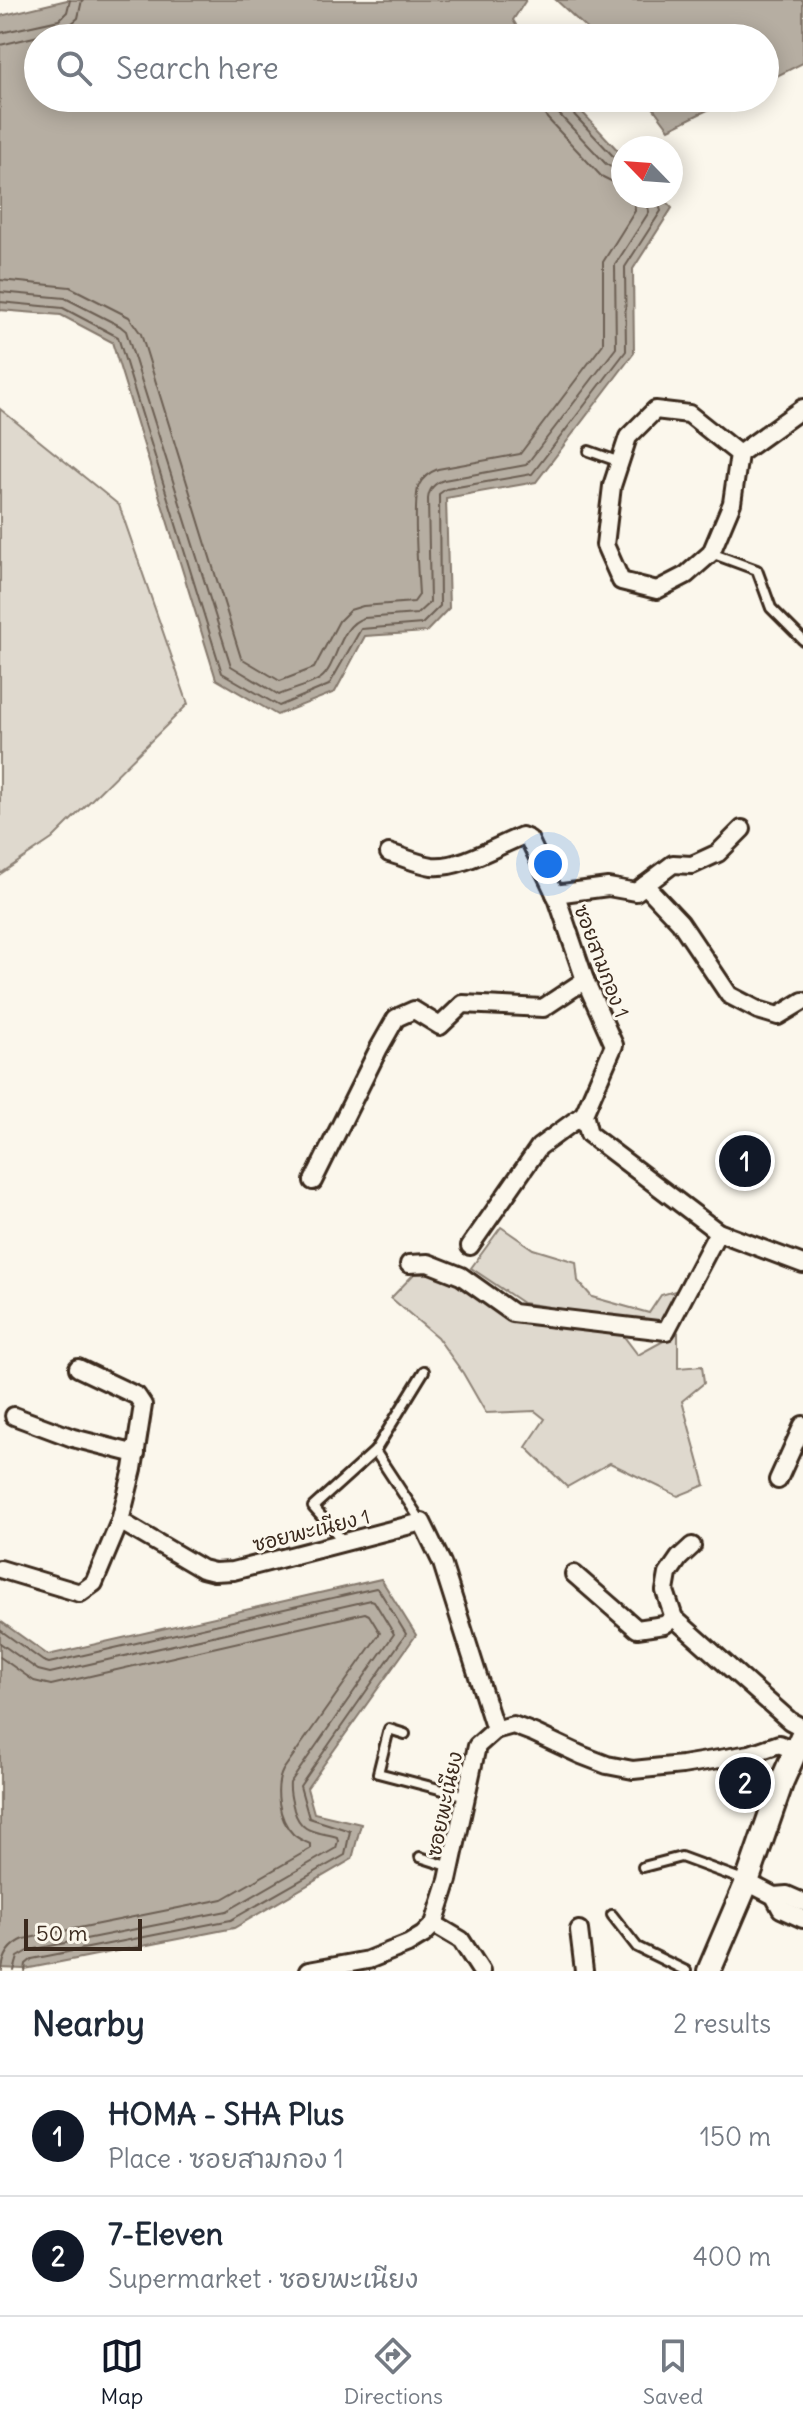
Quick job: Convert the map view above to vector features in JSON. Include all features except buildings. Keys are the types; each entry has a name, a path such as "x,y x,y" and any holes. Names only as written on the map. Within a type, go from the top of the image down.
{"main road":[{"path":"709,1971 747,1882 800,1737"}],"street":[{"path":"739,454 689,414 655,410 628,437 612,486 605,545 621,581 657,590 686,575 711,553 732,503 739,454 803,408"},
{"path":"555,894 608,887 636,892 673,864 692,865 718,853 742,829"},
{"name":"ซอยสามกอง 1","path":"389,853 442,866 525,837 533,845 555,894 585,980 614,1045 584,1114"},
{"path":"645,885 680,922 729,995 778,1016 803,1001"},
{"path":"313,1181 396,1018 414,1010 440,1026 463,1004 543,1008 585,980"},
{"path":"470,1246 539,1147 584,1114 589,1134 718,1232 803,1264"},
{"path":"409,1264 428,1263 461,1276 513,1313 666,1331 718,1232"},
{"path":"0,1569 80,1593 94,1583 120,1521 136,1454 143,1405 137,1396 78,1368"},
{"path":"14,1416 73,1438 136,1454"},
{"path":"778,1480 803,1425"},
{"name":"ซอยพะเนียง 1","path":"120,1521 202,1569 214,1572 233,1571 422,1522"},
{"path":"422,1522 442,1563 495,1730 513,1725 607,1765 633,1770 736,1756 800,1737 790,1721 674,1618 665,1591 668,1574 692,1546"},
{"path":"574,1574 637,1629 664,1625 674,1618"},
{"name":"ซอยพะเนียง","path":"434,1924 451,1867 477,1746 495,1730"},
{"path":"747,1882 774,1896 787,1895 803,1902"},
{"path":"774,1896 781,1909 803,1919"},
{"path":"308,1971 353,1967 408,1944 434,1924 461,1940 481,1971"},
{"path":"579,1930 584,1971"}],"lane":[{"path":"589,451 620,462"},
{"path":"711,553 757,570 771,608 803,640"},
{"path":"344,1543 313,1507 375,1451 424,1371"},
{"path":"375,1451 422,1522"},
{"path":"405,1734 389,1729 378,1773 466,1796"},
{"path":"420,1857 451,1867"},
{"path":"643,1867 681,1857 747,1882"},
{"path":"612,1915 637,1947 686,1971"}],"shaded area":[{"path":"0,409 119,505 188,704 52,839 0,874"},
{"path":"501,1227 533,1249 576,1262 578,1281 592,1297 649,1313 661,1295 682,1289 662,1322 654,1323 523,1303 471,1268"},
{"path":"414,1274 432,1274 461,1286 514,1321 622,1334 638,1355 678,1333 678,1368 702,1366 704,1383 682,1401 705,1485 678,1496 610,1463 567,1487 526,1447 545,1419 535,1411 486,1413 437,1337 391,1298"}],"water":[{"path":"67,0 526,0 513,20 515,24 24,24 24,112 582,112 611,143 611,208 672,208 633,269 634,353 536,482 446,498 449,608 426,632 365,636 335,692 277,715 216,679 112,342 61,315 0,310 0,16"},
{"path":"556,0 803,0 803,63 779,75 779,24 582,24"},
{"path":"656,112 704,112 669,129"},
{"path":"381,1579 416,1635 307,1788 314,1813 361,1824 352,1859 234,1928 25,1969 0,1968 0,1621 48,1655"}],"place":[{"name":"HOMA - SHA Plus","path":"745,1161"},
{"name":"7-Eleven","path":"745,1783"}]}
